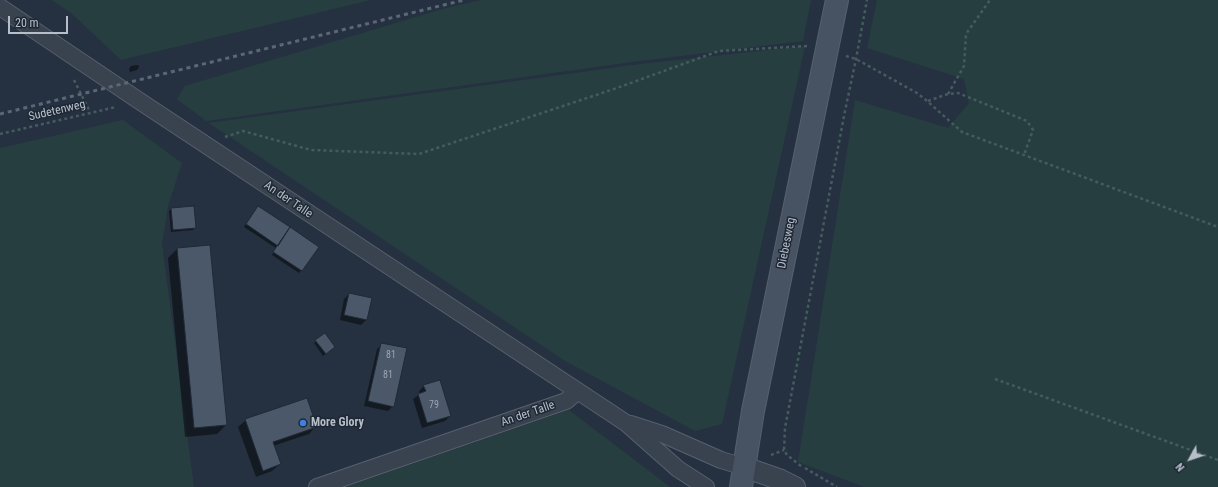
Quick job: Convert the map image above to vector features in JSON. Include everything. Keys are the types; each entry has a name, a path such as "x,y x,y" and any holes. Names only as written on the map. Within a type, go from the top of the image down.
{"main road":[{"name":"Diebesweg","path":"743,477 761,372 837,0"}],"street":[{"name":"An der Talle","path":"0,8 626,423 678,469 706,487"},
{"name":"An der Talle","path":"317,487 566,401 578,391"},
{"name":"An der Talle","path":"626,423 662,434 722,460 743,477 781,480 795,487"}],"path":[{"path":"837,487 787,456 784,450 785,428 867,0"},
{"path":"948,94 964,66 966,34 990,0"},
{"path":"205,144 243,130 311,150 419,154 618,88 719,51 805,46 827,50"},
{"path":"856,59 917,93 962,132 1218,227"},
{"path":"72,75 90,112"},
{"path":"927,101 948,94 958,93 1027,121 1033,130 1024,155"},
{"name":"Sudetenweg","path":"0,134 90,112 118,107"},
{"path":"995,379 1218,460"}],"green space":[{"path":"52,0 371,0 121,60 70,12"},
{"path":"481,0 811,0 803,41 640,61 206,121 177,99 185,86 446,8"},
{"path":"877,0 1218,0 1218,487 864,487 798,462 855,100 948,128 969,103 964,79 867,48"},
{"path":"805,46 722,424 695,431 565,361 209,123 640,64"},
{"path":"123,120 182,163 168,206 162,244 194,487 0,487 0,148"},
{"path":"569,410 670,487 345,487"}],"building":[{"path":"194,206 196,228 173,230 171,208"},
{"path":"258,206 290,227 278,246 246,224"},
{"path":"290,227 319,247 302,271 273,252"},
{"path":"210,245 227,425 194,428 177,248"},
{"path":"349,293 372,298 367,320 344,315"},
{"path":"325,333 335,347 326,354 315,340"},
{"path":"381,343 407,348 394,407 368,401"},
{"path":"440,380 451,416 427,423 418,394 426,391 423,385"},
{"path":"307,398 317,427 273,442 281,464 263,471 245,419"}],"railway":[{"path":"0,114 464,0"}],"place":[{"name":"More Glory","path":"303,423"}]}
